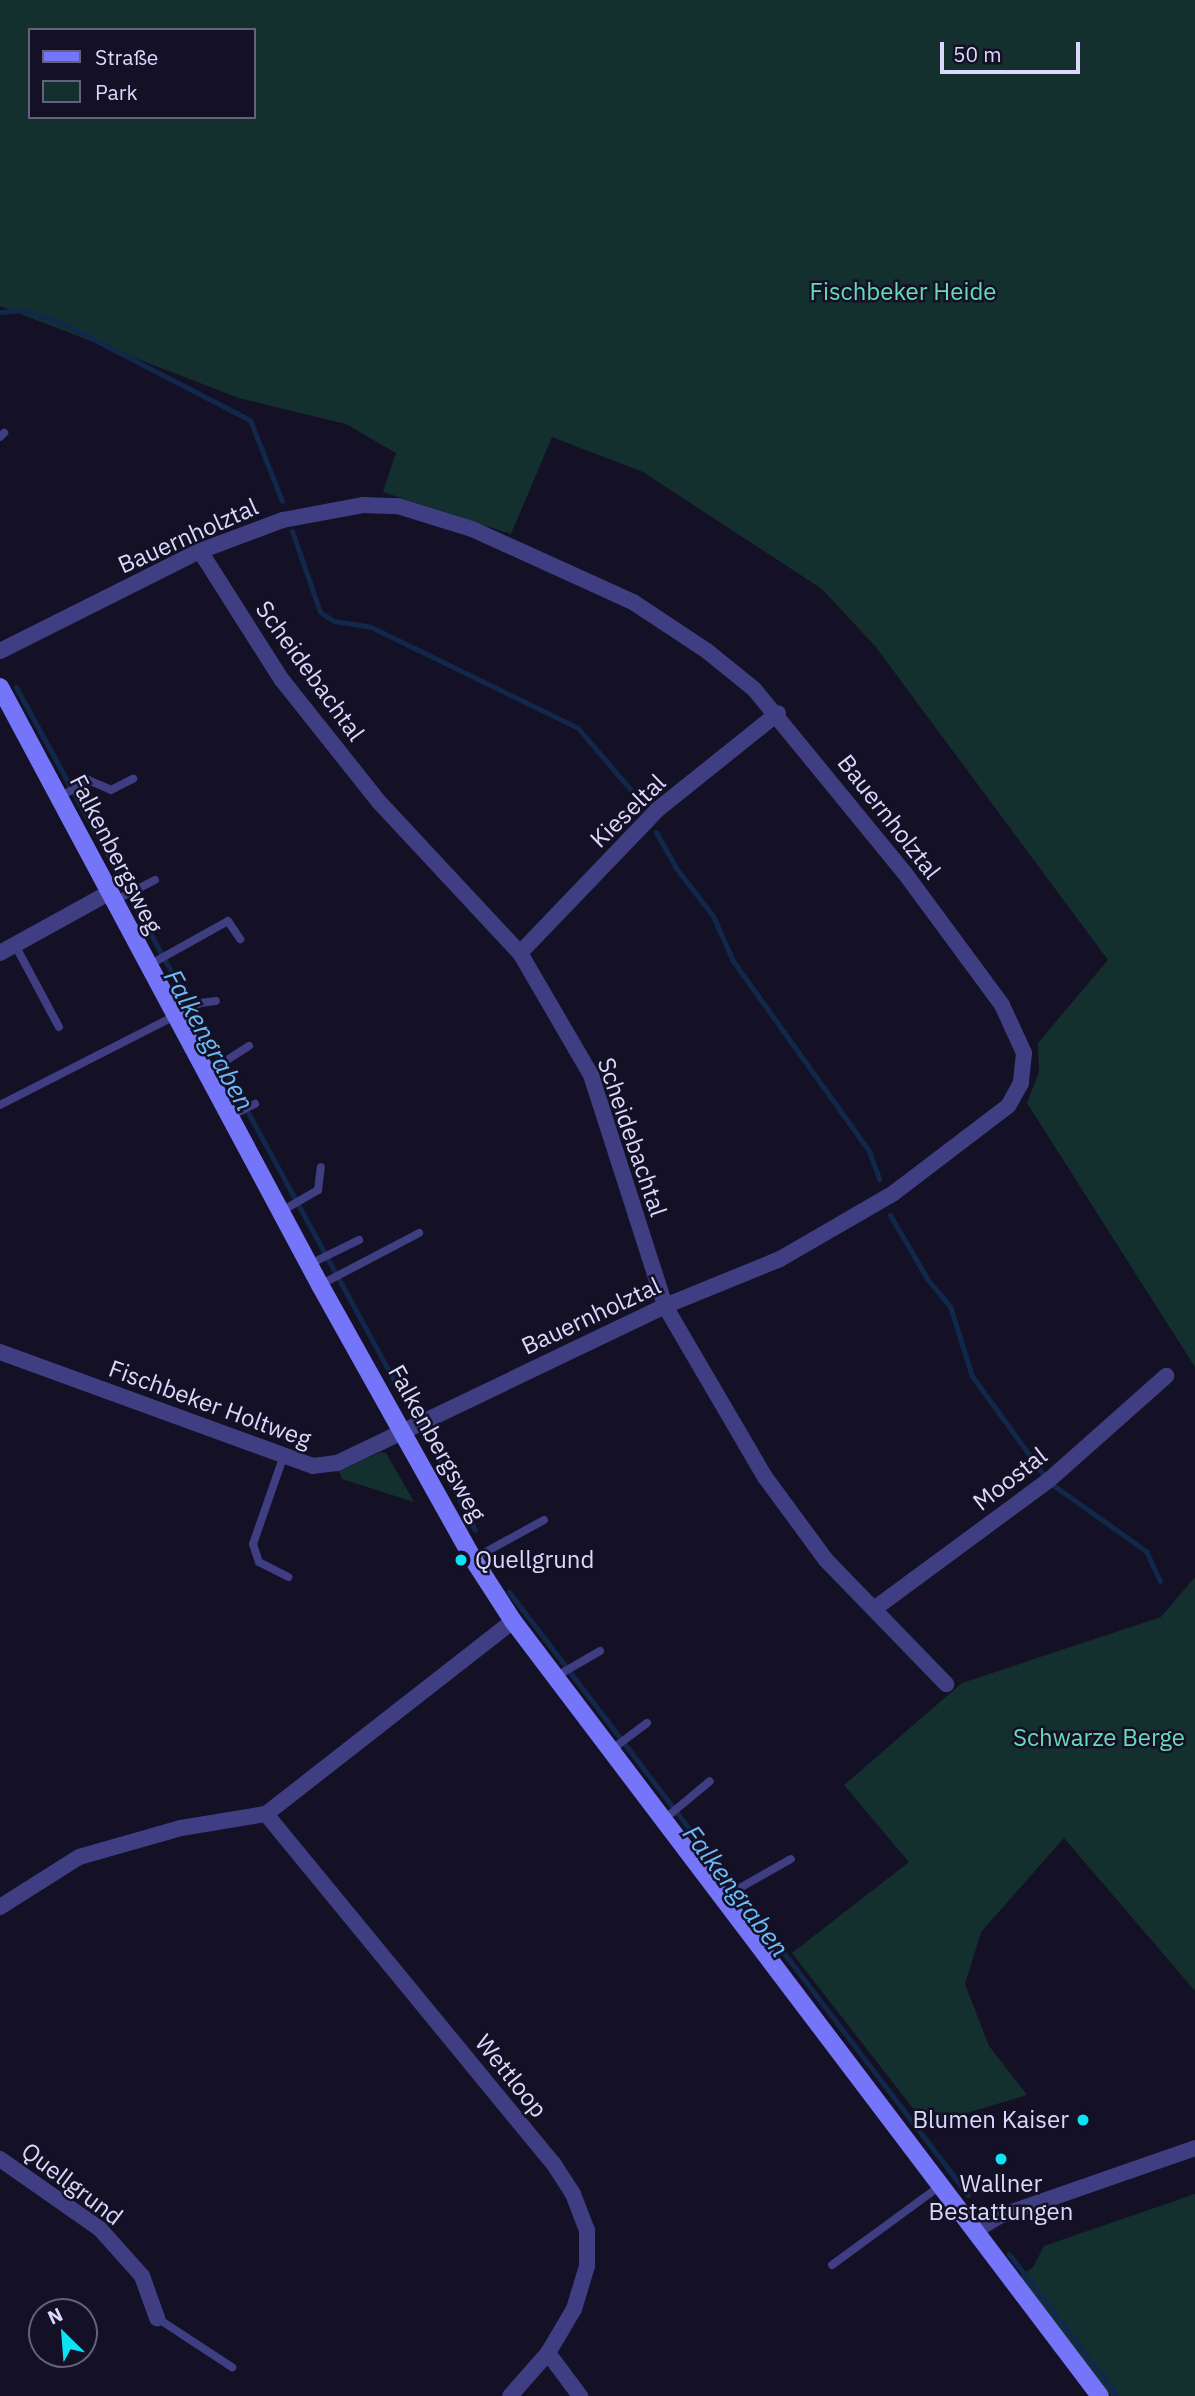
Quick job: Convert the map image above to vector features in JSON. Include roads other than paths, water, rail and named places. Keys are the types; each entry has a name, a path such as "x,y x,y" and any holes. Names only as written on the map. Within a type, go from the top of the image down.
{"street":[{"name":"Bauernholztal","path":"0,651 200,551 283,520 328,510 363,505 420,511 528,551 633,602 707,651 778,713 904,872 1002,1005 1020,1037 1024,1069 1008,1105 894,1193 780,1259 665,1306 404,1431"},
{"name":"Scheidebachtal","path":"200,551 282,680 371,792 520,953 591,1075 665,1306 765,1477 826,1560 946,1684"},
{"name":"Falkenbergsweg","path":"0,687 69,793 114,898 211,1070 244,1110 286,1208 321,1258 326,1282 473,1559 513,1621 666,1818 1100,2396"},
{"name":"Kieseltal","path":"520,953 657,810 778,713"},
{"path":"0,953 114,898"},
{"name":"Fischbeker Holtweg","path":"0,1352 313,1466 337,1463 404,1431"},
{"name":"Moostal","path":"874,1609 1049,1480 1166,1376"},
{"path":"0,1907 79,1857 181,1828 266,1814 513,1621"},
{"name":"Wettloop","path":"266,1814 553,2163 573,2194 587,2230 587,2266 575,2309 548,2353 510,2396"},
{"path":"975,2231 997,2217 1195,2148"},
{"name":"Quellgrund","path":"0,2160 100,2229 142,2277 157,2318"},
{"path":"548,2353 580,2396"}],"lane":[{"path":"69,793 88,780 111,790 133,779"},
{"path":"114,898 134,892 155,880"},
{"path":"153,963 228,921 240,939"},
{"path":"15,945 59,1027"},
{"path":"0,1105 196,1006 216,1001"},
{"path":"211,1070 249,1046"},
{"path":"286,1208 318,1190 321,1167"},
{"path":"326,1282 419,1233"},
{"path":"321,1258 359,1240"},
{"path":"284,1455 254,1555 264,1566 288,1577"},
{"path":"473,1559 544,1520"},
{"path":"556,1676 600,1651"},
{"path":"612,1749 647,1723"},
{"path":"666,1818 710,1781"},
{"path":"725,1896 737,1886 791,1859"},
{"path":"832,2265 940,2186"},
{"path":"157,2318 232,2367"}],"waterway":[{"path":"0,312 24,310 66,325 250,420 282,501"},
{"path":"292,531 320,612 334,621 371,627 578,728 642,803"},
{"name":"Falkengraben","path":"16,687 401,1393"},
{"path":"656,832 676,868 713,916 733,961 869,1151 879,1179"},
{"path":"890,1215 928,1280 950,1306 972,1376 1046,1478"},
{"name":"Falkengraben","path":"438,1459 475,1530"},
{"path":"1050,1483 1146,1551 1160,1581"},
{"name":"Falkengraben","path":"509,1592 968,2195"},
{"name":"Falkengraben","path":"1009,2254 1118,2396"}],"place":[{"name":"Quellgrund","path":"461,1560"},
{"name":"Blumen Kaiser","path":"1083,2120"},
{"name":"Wallner Bestattungen","path":"1001,2159"}],"park label":[{"name":"Fischbeker Heide","path":"903,292"},
{"name":"Schwarze Berge","path":"1099,1738"}]}
